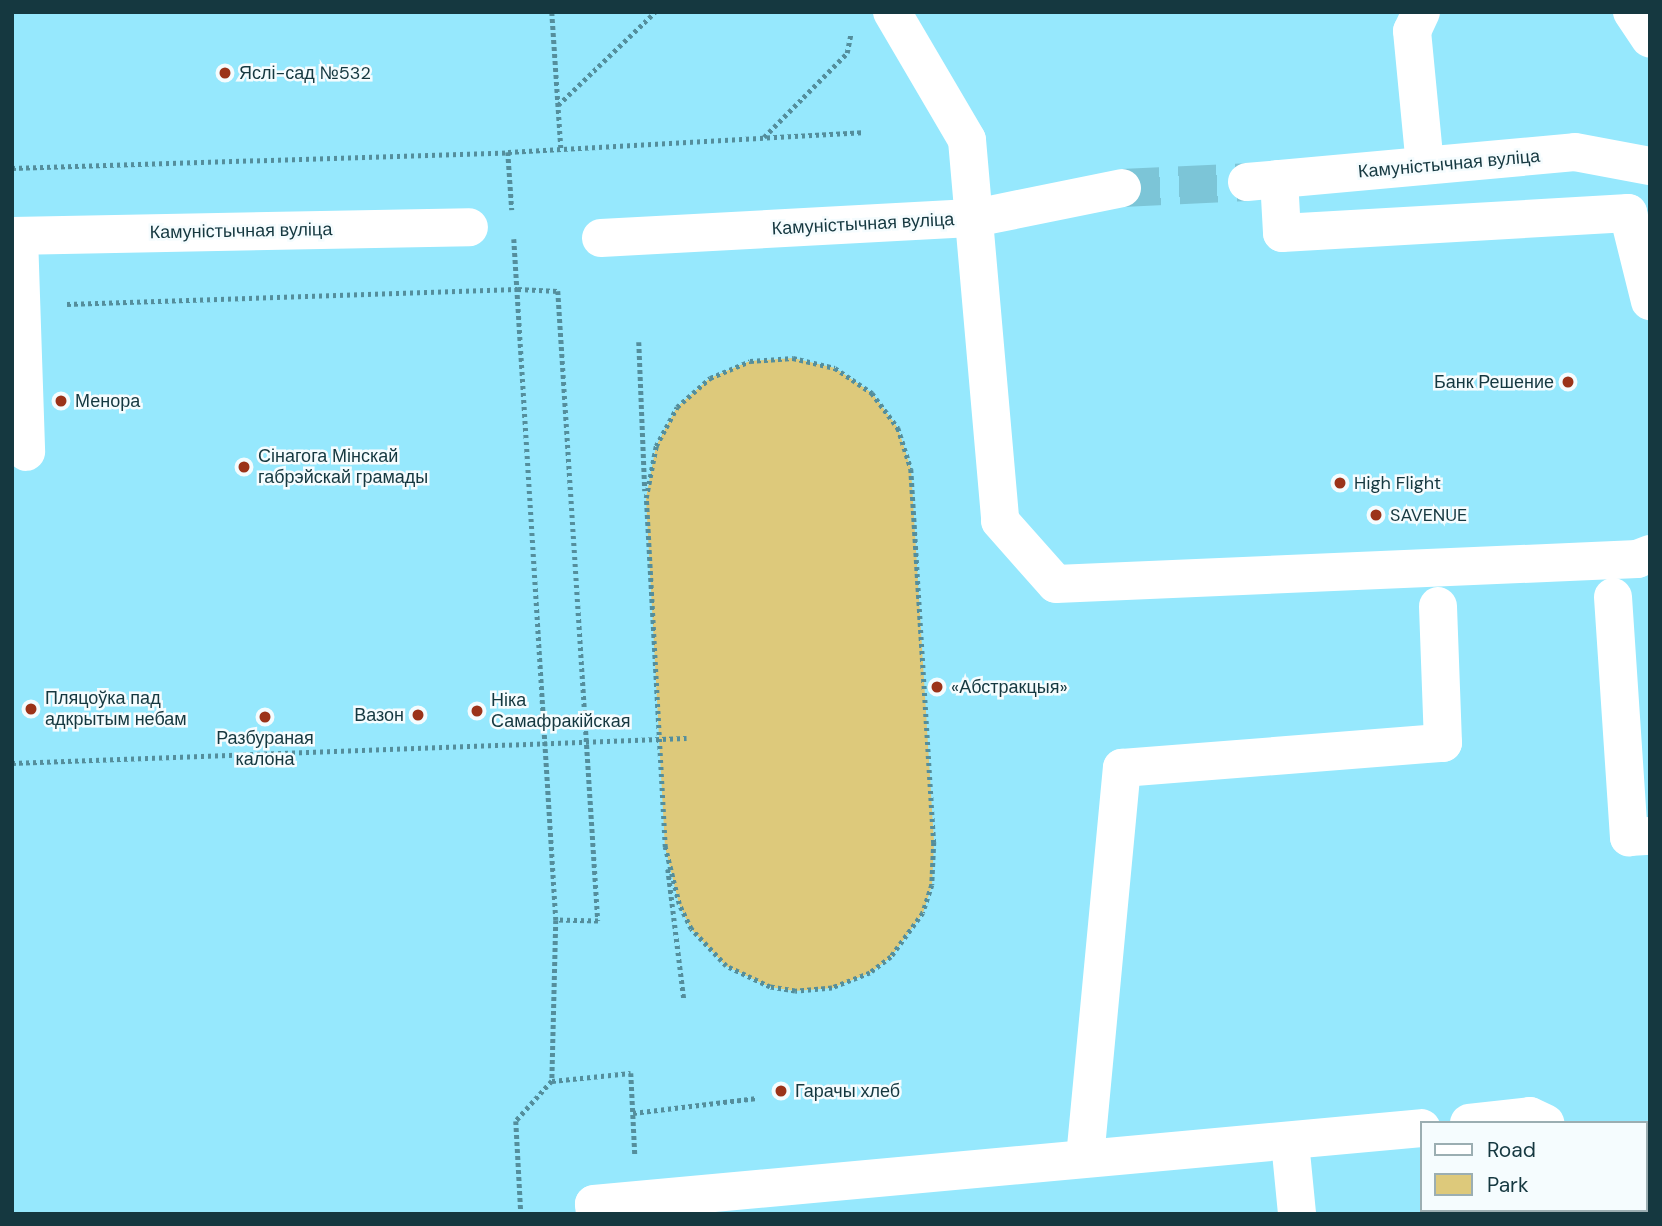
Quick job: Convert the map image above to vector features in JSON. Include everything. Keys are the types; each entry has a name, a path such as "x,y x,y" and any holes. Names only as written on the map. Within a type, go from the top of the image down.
{"main road":[{"path":"892,12 967,140 1000,521 1056,584 1609,560 1650,554"},
{"path":"1421,12 1412,31 1425,165"},
{"path":"1632,12 1650,39"},
{"name":"Камуністычная вуліца","path":"1650,166 1575,152 1263,181 1282,233 1628,214 1650,301"},
{"name":"Камуністычная вуліца","path":"601,238 975,218 1122,188"},
{"name":"Камуністычная вуліца","path":"15,236 469,227"},
{"path":"15,236 21,306 26,452"},
{"path":"1614,597 1629,837 1650,836"},
{"path":"1085,1158 1122,768 1443,743 1438,606"},
{"path":"1486,1121 1530,1116 1541,1121"},
{"path":"595,1209 638,1202 1085,1158 1290,1142 1420,1128"},
{"path":"1290,1142 1297,1214"}],"path":[{"path":"552,12 561,149"},
{"path":"558,106 654,12"},
{"path":"764,137 847,53 851,20"},
{"path":"12,168 561,149 862,132"},
{"path":"21,306 518,289 558,291 589,743 598,921 556,920"},
{"path":"517,318 556,920 552,1081 516,1121 521,1214"},
{"path":"639,342 657,738 665,847 684,1000"},
{"path":"646,498 656,446 677,407 710,378 750,361 793,358 835,368 872,393 898,428 911,470 933,828 932,885 923,913 891,957 870,973 832,988 794,991 746,978 709,951 691,929 679,904 665,847"},
{"path":"12,764 687,738"},
{"path":"552,1081 631,1073 638,1202"},
{"path":"633,1113 757,1098"}],"green space":[{"path":"793,358 835,368 872,393 898,428 911,469 934,842 932,885 923,913 891,957 870,973 832,988 795,991 770,987 726,966 691,929 679,904 665,847 646,498 656,446 677,407 710,378 750,361"}],"tunnel":[{"path":"1122,188 1247,182"}],"place":[{"name":"Яслі-сад №532","path":"225,73"},
{"name":"Банк Решение","path":"1568,382"},
{"name":"Менора","path":"61,401"},
{"name":"Сінагога Мінскай габрэйскай грамады","path":"244,467"},
{"name":"High Flight","path":"1340,483"},
{"name":"SAVENUE","path":"1376,515"},
{"name":"«Абстракцыя»","path":"937,687"},
{"name":"Пляцоўка пад адкрытым небам","path":"31,709"},
{"name":"Ніка Самафракійская","path":"477,711"},
{"name":"Вазон","path":"418,715"},
{"name":"Разбураная калона","path":"265,717"},
{"name":"Гарачы хлеб","path":"781,1091"}]}
